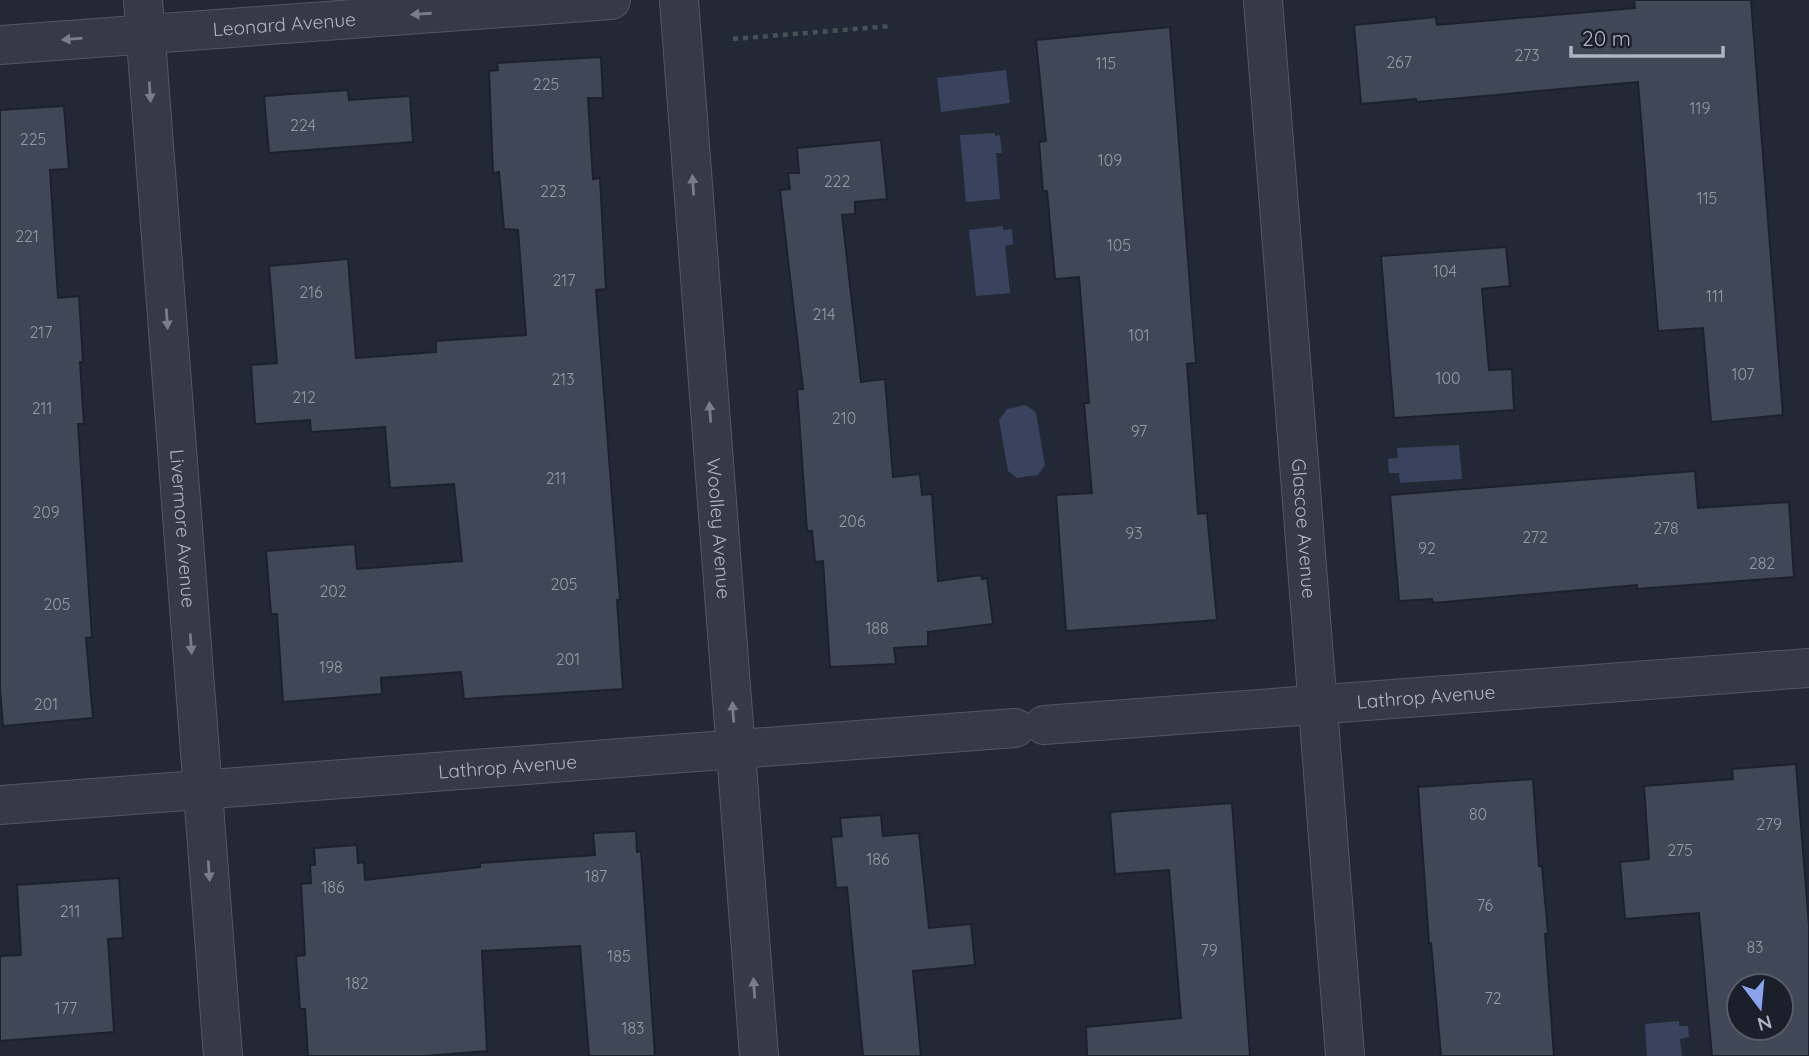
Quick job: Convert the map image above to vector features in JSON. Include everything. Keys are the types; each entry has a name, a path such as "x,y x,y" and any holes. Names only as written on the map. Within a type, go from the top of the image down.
{"street":[{"name":"Leonard Avenue","path":"0,45 144,17 611,0"},
{"name":"Woolley Avenue","path":"679,0 760,1056"},
{"name":"Glascoe Avenue","path":"1263,0 1345,1056"},
{"name":"Livermore Avenue","path":"144,17 223,1056"},
{"name":"Lathrop Avenue","path":"0,805 1809,668"}],"path":[{"path":"733,39 892,26"}],"water":[{"path":"1006,70 1010,103 941,112 937,78"},
{"path":"995,133 995,136 1000,135 1002,153 996,153 1000,199 966,202 960,135"},
{"path":"1003,226 1003,230 1012,229 1013,244 1005,246 1010,293 976,296 969,230"},
{"path":"1026,405 1036,413 1045,465 1038,475 1017,478 1008,471 999,420 1007,409"},
{"path":"1459,445 1462,479 1400,483 1399,473 1389,473 1388,459 1398,458 1397,448"},
{"path":"1679,1021 1679,1026 1688,1026 1689,1037 1680,1039 1682,1056 1647,1056 1645,1024"}],"building":[{"path":"1634,0 1751,0 1783,415 1711,422 1703,328 1658,331 1638,82 1417,102 1416,99 1361,104 1354,25 1436,17 1437,25 1635,8"},
{"path":"1170,27 1196,363 1187,364 1198,514 1207,513 1217,620 1066,631 1056,495 1092,493 1084,403 1089,403 1079,277 1055,279 1047,191 1043,191 1039,142 1046,141 1036,40"},
{"path":"601,57 603,98 588,98 593,179 600,178 606,289 596,290 620,600 617,600 623,689 464,699 461,672 381,678 382,694 283,702 277,614 271,614 266,551 355,544 357,569 462,561 454,484 390,488 385,427 311,432 310,420 255,424 251,365 277,363 269,266 348,259 356,358 436,352 436,341 526,335 518,230 504,229 499,172 493,173 489,71 498,70 497,63"},
{"path":"348,90 349,100 410,96 413,142 269,153 264,96"},
{"path":"64,106 69,169 50,170 58,298 79,296 84,424 78,424 92,637 86,638 93,718 3,726 0,689 0,110"},
{"path":"881,140 887,199 855,202 855,214 842,215 861,382 885,379 893,477 920,474 922,495 932,494 938,581 981,575 982,579 987,578 993,624 928,632 928,646 894,648 896,664 830,667 823,561 815,562 812,531 807,531 797,389 803,389 780,190 790,189 788,173 799,173 797,148"},
{"path":"1506,247 1510,286 1482,289 1489,370 1512,369 1514,410 1394,418 1381,256"},
{"path":"1695,471 1698,508 1789,502 1794,577 1637,589 1637,585 1433,603 1432,599 1399,601 1390,495"},
{"path":"1796,764 1809,925 1809,1056 1712,1056 1699,913 1625,919 1620,862 1649,859 1644,786 1733,779 1732,769"},
{"path":"1533,779 1539,866 1542,866 1548,934 1545,934 1554,1056 1441,1056 1429,943 1418,787"},
{"path":"1232,803 1250,1056 1087,1056 1086,1027 1181,1018 1169,870 1115,874 1110,812"},
{"path":"881,815 883,836 919,833 929,928 971,924 975,965 913,971 921,1056 863,1056 847,887 836,888 831,837 842,836 840,818"},
{"path":"636,831 637,852 641,851 655,1056 589,1056 580,946 482,951 487,1051 425,1056 308,1056 305,1009 300,1009 296,956 305,955 301,884 311,883 310,865 315,865 314,848 357,845 358,863 364,862 365,880 480,867 480,863 595,855 593,833"},
{"path":"119,878 123,938 108,939 114,1032 0,1041 0,956 21,955 17,885"}]}
